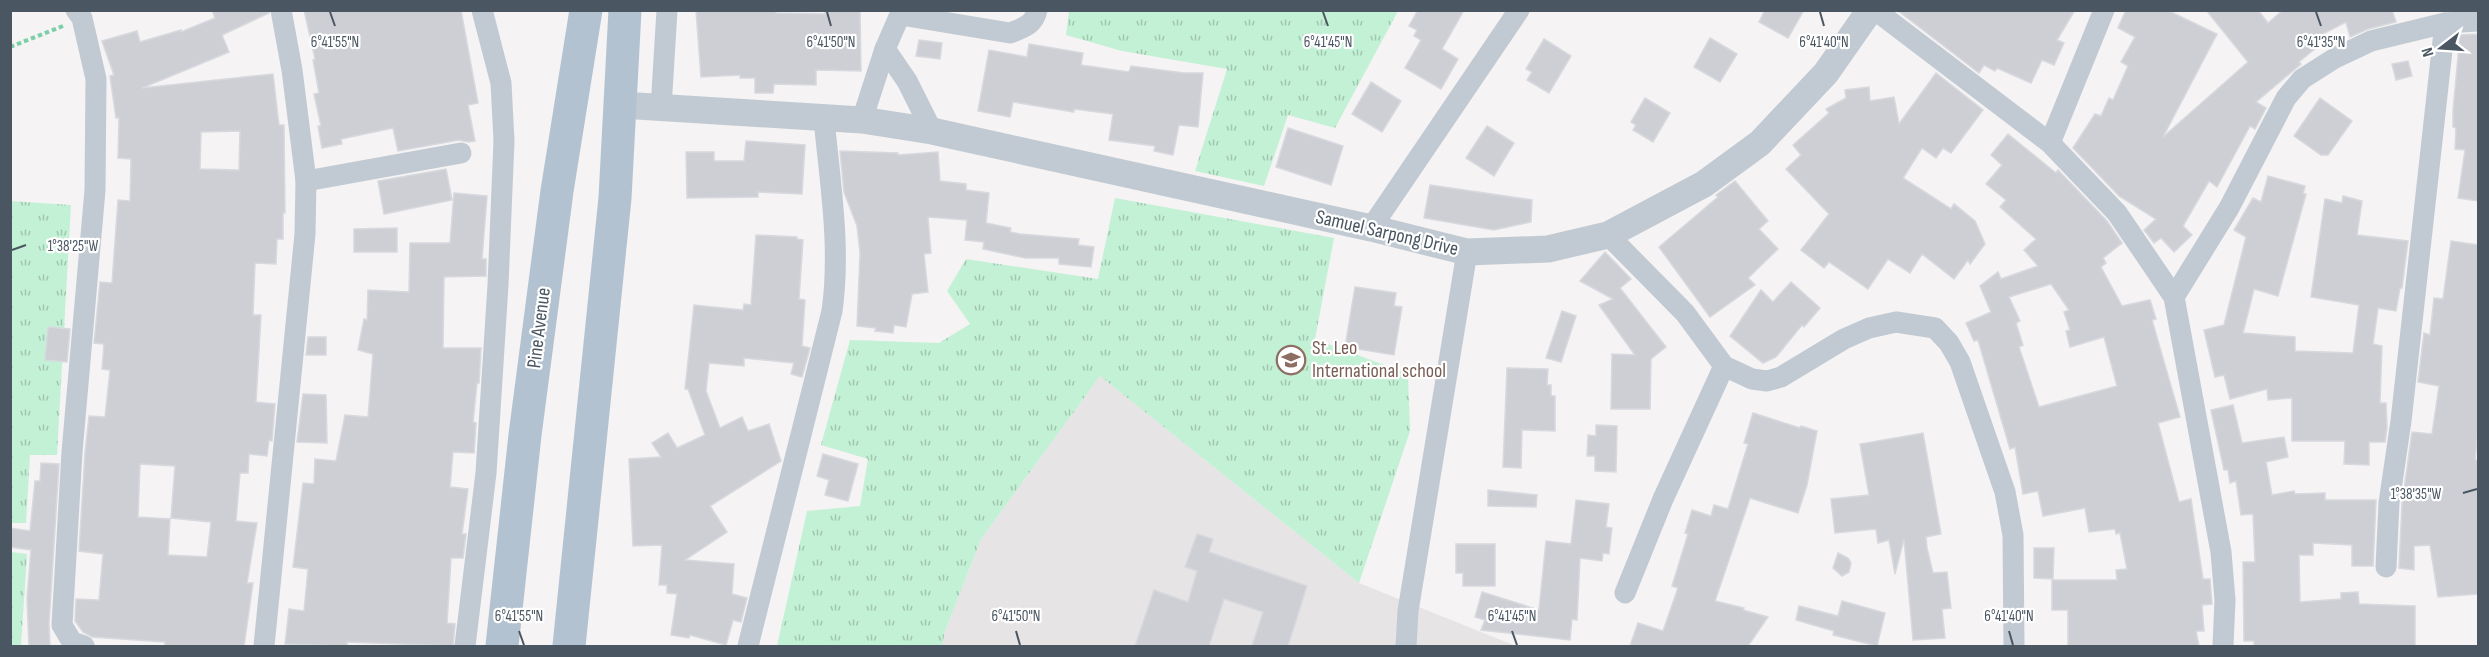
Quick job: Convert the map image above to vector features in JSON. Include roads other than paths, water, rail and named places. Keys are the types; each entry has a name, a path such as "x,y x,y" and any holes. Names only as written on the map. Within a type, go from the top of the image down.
{"main road":[{"name":"Pine Avenue","path":"502,646 525,435 557,191 586,10"},
{"path":"569,646 615,198 626,10"}],"street":[{"path":"264,646 305,234 306,181 292,70 280,10"},
{"path":"465,646 486,473 498,285 504,141 501,83 482,10"},
{"path":"661,108 667,10"},
{"path":"862,120 885,49 902,13 1010,33 1027,27 1035,18 1037,10"},
{"path":"1371,228 1519,10"},
{"name":"Samuel Sarpong Drive","path":"621,105 862,120 932,131 1371,228 1467,252 1548,249 1608,235 1704,184 1760,143 1826,73 1870,10"},
{"path":"1875,10 2050,143 2117,213 2174,297 2221,552 2225,600 2223,646"},
{"path":"2050,143 2104,10"},
{"path":"79,14 96,79 95,190 72,452 62,625 72,642 84,646"},
{"path":"2174,297 2229,208 2293,89 2317,69 2371,41 2445,23 2478,21"},
{"path":"2386,567 2389,503 2401,421 2445,23"},
{"path":"885,49 907,81 932,131"},
{"path":"748,646 832,311 836,280 836,248 824,119"},
{"path":"306,181 461,153"},
{"path":"1608,235 1685,313 1724,366 1752,379 1767,381 1781,377 1844,339 1869,328 1896,322 1935,327 1949,343 1960,362 2005,492 2013,535 2014,646"},
{"path":"1406,646 1408,610 1467,252"},
{"path":"1625,593 1663,499 1724,366"}],"place":[{"name":"St. Leo International school","path":"1291,360"}]}
